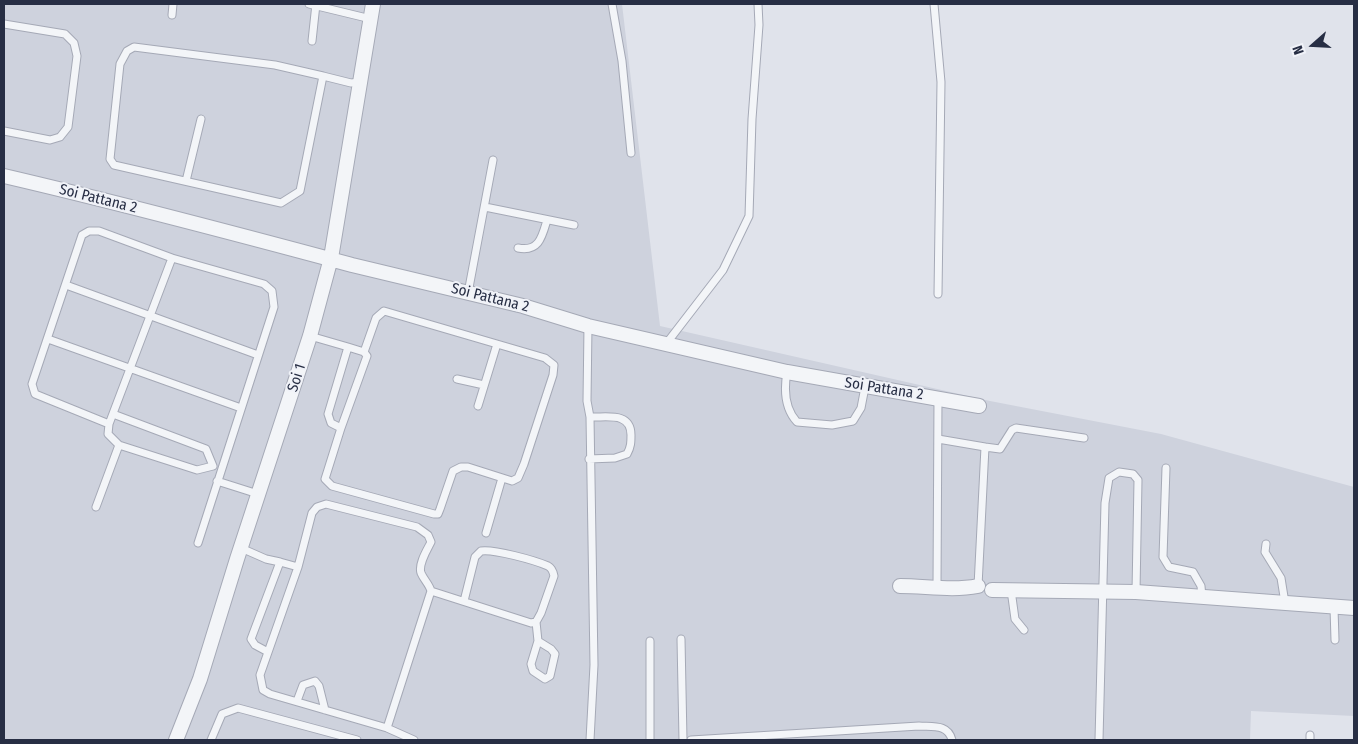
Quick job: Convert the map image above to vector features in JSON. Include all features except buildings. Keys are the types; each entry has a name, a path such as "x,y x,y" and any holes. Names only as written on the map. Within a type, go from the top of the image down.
{"street":[{"name":"Soi 1","path":"176,740 200,679 310,336 331,258 373,4"},
{"name":"Soi Pattana 2","path":"4,176 115,202 299,252 331,258 352,265 523,306 588,326 788,372 938,403 979,406"},
{"path":"900,586 937,586 956,589 978,586"},
{"path":"992,590 1136,592 1354,608"}],"lane":[{"path":"172,15 173,4"},
{"path":"312,41 314,4 343,14 371,19"},
{"path":"612,4 622,61 631,153"},
{"path":"666,344 723,270 749,216 752,119 760,25 758,4"},
{"path":"934,4 941,82 938,294"},
{"path":"4,24 65,34 74,43 77,56 68,127 60,138 50,140 4,131"},
{"path":"323,76 300,191 289,200 281,203 114,165 110,159 120,64 127,51 134,46 274,65 323,76 352,83 360,82"},
{"path":"186,181 201,119"},
{"path":"468,293 494,160"},
{"path":"484,206 574,225"},
{"path":"518,248 531,249 537,245 542,239 547,220"},
{"path":"109,424 35,394 32,384 82,235 89,231 99,231 172,258 264,284 272,291 274,307 198,543"},
{"path":"172,258 109,424 108,434 119,445 197,470 213,466 222,469"},
{"path":"66,285 258,355"},
{"path":"310,336 364,352 367,356 325,479 332,486 438,514 453,471 457,468 468,467 512,481 518,478 553,375 554,365 545,358 384,311 376,318 364,352"},
{"path":"588,326 587,401 593,417 590,459 594,664 590,740"},
{"path":"48,339 241,408"},
{"path":"478,406 497,344"},
{"path":"342,428 331,423 328,414 348,347"},
{"path":"788,372 785,382 789,413 796,422 832,425 853,421 861,408 865,387"},
{"path":"456,380 484,385"},
{"path":"937,586 938,403"},
{"path":"113,414 206,449 213,466"},
{"path":"590,459 615,458 627,454 630,448 631,429 625,420 612,417 593,417"},
{"path":"938,439 1000,449 1012,430 1016,428 1084,438"},
{"path":"96,507 119,445"},
{"path":"978,586 985,447"},
{"path":"1166,468 1163,557 1169,567 1193,572 1200,586 1202,596"},
{"path":"1099,740 1101,591 1105,503 1109,478 1119,472 1133,474 1138,480 1136,592"},
{"path":"486,534 502,478"},
{"path":"217,481 258,494"},
{"path":"387,728 431,591 430,584 421,573 421,566 431,542 423,530 326,504 317,507 312,514 298,568 260,675 263,690 387,728 414,740"},
{"path":"1266,544 1265,552 1281,578 1285,604"},
{"path":"241,548 266,559 298,568"},
{"path":"464,601 478,552 484,550 552,569 554,576 541,614 536,622 538,641 531,664 531,668 536,675 545,679 550,676 556,654 552,649 538,641"},
{"path":"268,652 255,645 251,638 280,562"},
{"path":"1011,590 1015,619 1024,630"},
{"path":"431,591 522,621 536,622"},
{"path":"1334,608 1335,640"},
{"path":"681,639 683,740"},
{"path":"650,642 650,740"},
{"path":"297,701 303,685 315,681 319,686 325,710"},
{"path":"211,740 222,714 238,708 357,740"},
{"path":"692,740 734,739 919,726 942,727 948,730 952,740"}],"shaded area":[{"path":"4,4 622,4 660,326 990,401 1161,434 1354,487 1354,716 1251,711 1250,740 4,740"}]}
